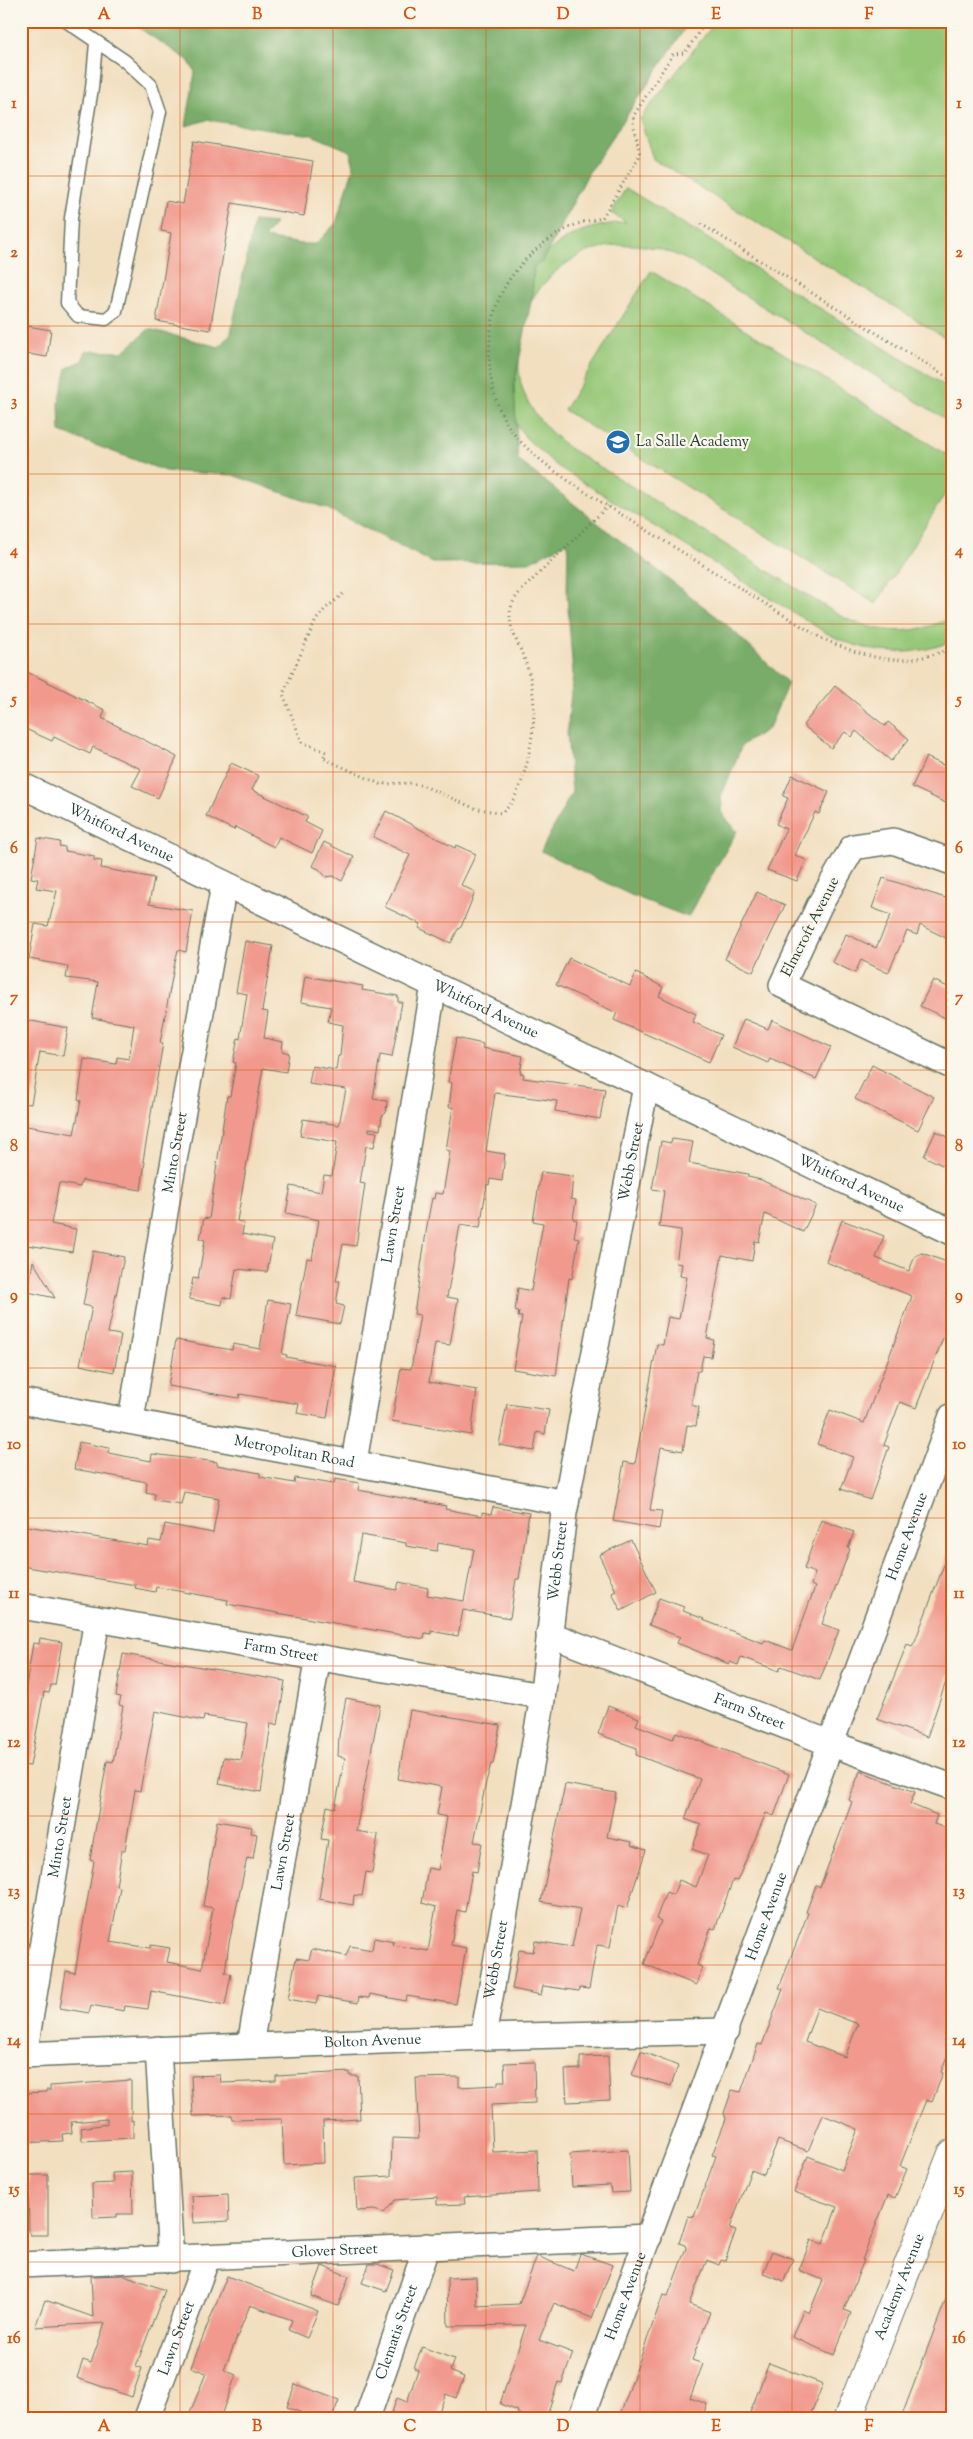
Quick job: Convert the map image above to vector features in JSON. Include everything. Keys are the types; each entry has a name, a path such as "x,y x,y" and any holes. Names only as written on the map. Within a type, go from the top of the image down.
{"street":[{"name":"Whitford Avenue","path":"21,785 224,885 952,1232"},
{"name":"Elmcroft Avenue","path":"952,862 893,841 853,847 819,906 782,986 952,1066"},
{"name":"Minto Street","path":"131,1420 169,1188 224,885"},
{"name":"Lawn Street","path":"354,1462 434,985"},
{"name":"Webb Street","path":"483,2037 542,1696 566,1503 646,1086"},
{"name":"Metropolitan Road","path":"21,1401 131,1420 566,1503"},
{"name":"Home Avenue","path":"581,2418 726,2031 952,1416"},
{"name":"Farm Street","path":"21,1606 542,1696"},
{"name":"Minto Street","path":"23,2055 96,1619"},
{"name":"Farm Street","path":"549,1634 832,1744 952,1787"},
{"name":"Lawn Street","path":"250,2045 318,1657"},
{"name":"Bolton Avenue","path":"23,2055 483,2037 726,2031"},
{"path":"158,2049 171,2260"},
{"name":"Academy Avenue","path":"848,2418 952,2154"},
{"name":"Glover Street","path":"21,2265 171,2260 427,2246 649,2237"},
{"name":"Clematis Street","path":"367,2418 427,2246"},
{"name":"Lawn Street","path":"147,2418 207,2258"}],"lane":[{"path":"66,21 125,61 152,84 160,112 116,311 106,319 78,316 68,303 71,218 92,88 96,43"}],"path":[{"path":"706,21 687,50 684,53 673,54 634,116 633,122 640,155 602,218 573,226 547,240 527,257 508,282 496,306 491,324 490,374 498,405 511,430 538,458 608,506 821,638 847,650 879,658 916,659 952,649"},
{"path":"701,224 952,380"},
{"path":"343,594 325,609 316,620 284,694 302,742 326,752 323,758 380,784 411,783 424,786 474,808 501,813 509,808 520,783 526,764 534,713 528,667 511,624 511,608 520,592 608,506"}],"green space":[{"path":"128,21 690,21 589,172 542,262 534,266 532,297 514,385 518,460 727,625 788,683 769,728 742,745 721,797 723,815 737,831 688,917 631,895 541,851 572,792 567,733 573,674 567,594 568,542 529,562 433,563 328,509 233,475 165,471 60,432 59,403 67,368 82,361 86,351 123,352 149,329 219,347 231,333 254,221 275,223 264,238 316,244 336,223 354,166 350,151 312,135 207,120 186,126 195,72 188,60"},
{"path":"716,21 952,21 952,325 944,337 653,159 640,119"},
{"path":"626,188 952,390 952,423 689,261 672,253 636,245 600,248 583,254 567,263 552,275 534,297 526,315 520,348 519,375 527,400 534,411 551,432 571,449 839,615 867,626 896,631 924,628 952,617 952,641 920,650 889,652 858,646 828,634 557,466 526,438 513,419 516,286 540,259 563,240 590,228 626,222 611,213"},
{"path":"651,271 952,458 952,483 876,604 564,410"}],"building":[{"path":"194,141 313,161 304,216 232,203 210,330 156,321 171,233 161,231 166,201 183,204"},
{"path":"21,325 51,330 47,357 21,353"},
{"path":"21,669 105,710 102,718 177,757 158,798 132,786 141,769 93,747 90,754 54,737 52,741 21,727"},
{"path":"835,686 885,726 888,722 909,739 891,761 856,731 852,737 845,732 831,748 803,725"},
{"path":"926,757 952,769 952,806 912,787"},
{"path":"231,763 259,776 252,790 308,817 305,822 322,831 312,853 279,837 274,847 235,827 234,830 206,816"},
{"path":"792,775 829,792 819,814 815,812 795,855 806,860 797,881 767,870 786,829 776,824 788,798 783,796"},
{"path":"386,811 455,848 456,845 476,854 461,885 475,892 461,927 451,943 419,928 421,924 385,907 410,855 373,837"},
{"path":"38,838 60,842 59,846 65,847 65,851 94,856 94,860 102,861 101,868 154,878 149,904 193,911 186,952 178,950 174,967 160,1043 163,1043 143,1161 145,1162 141,1190 82,1180 80,1187 59,1183 51,1224 76,1229 72,1252 21,1244 21,1125 74,1134 81,1101 78,1100 84,1059 116,1064 117,1057 129,1059 134,1025 92,1018 98,982 66,978 68,966 29,959 35,924 48,926 57,891 36,888 38,879 31,878"},
{"path":"324,842 354,857 342,881 333,876 326,877 319,869 312,866"},
{"path":"883,878 952,900 952,941 920,925 917,935 907,931 888,973 861,960 855,973 832,962 846,934 876,948 891,915 872,908"},
{"path":"757,892 785,905 753,972 725,959"},
{"path":"245,941 273,946 262,1011 268,1012 264,1038 283,1042 282,1051 289,1053 286,1072 263,1068 237,1221 244,1223 242,1234 273,1240 267,1272 236,1269 231,1299 223,1297 222,1305 189,1299 193,1278 198,1279 205,1240 200,1239 204,1218 209,1219 227,1096 230,1096 236,1063 233,1062 238,1038 240,1039 247,994 236,992"},
{"path":"569,958 630,986 636,973 663,987 659,996 696,1014 693,1022 721,1035 709,1062 614,1020 617,1013 556,985"},
{"path":"305,976 363,986 362,990 398,996 398,1002 402,1002 392,1057 380,1055 373,1099 387,1101 386,1113 382,1116 380,1130 369,1128 369,1131 377,1132 374,1147 366,1146 360,1183 365,1184 356,1246 343,1244 336,1281 340,1281 336,1304 344,1306 340,1324 296,1316 307,1258 312,1259 319,1220 286,1213 291,1186 321,1192 324,1175 332,1176 337,1142 300,1136 303,1119 339,1125 346,1089 309,1084 312,1066 336,1070 338,1056 340,1056 343,1025 328,1022 331,1007 301,1002"},
{"path":"933,980 952,989 952,1021 920,1006"},
{"path":"21,1019 68,1028 63,1056 40,1052 31,1104 21,1103"},
{"path":"744,1019 768,1029 772,1020 831,1047 816,1079 770,1059 768,1063 732,1047"},
{"path":"456,1038 483,1044 482,1048 523,1056 520,1073 524,1074 523,1078 605,1089 600,1119 555,1111 557,1101 495,1093 486,1151 505,1154 502,1181 490,1179 489,1185 487,1184 480,1228 460,1225 447,1297 458,1299 450,1345 435,1343 429,1382 477,1390 471,1435 392,1421 401,1368 411,1369 420,1315 414,1314 432,1198 434,1199 435,1193 443,1194 450,1151 446,1150 453,1107 449,1107 452,1083 448,1082"},
{"path":"872,1065 934,1097 918,1130 855,1099"},
{"path":"936,1131 952,1139 952,1170 924,1156"},
{"path":"672,1139 693,1142 689,1163 748,1174 748,1177 761,1180 816,1205 803,1232 765,1214 759,1242 755,1241 752,1261 722,1255 707,1338 714,1340 711,1357 703,1356 700,1371 697,1371 691,1405 699,1407 696,1426 687,1425 683,1451 661,1447 650,1510 662,1511 659,1529 613,1521 624,1462 635,1464 657,1344 663,1345 668,1317 679,1319 687,1277 680,1276 682,1264 676,1263 681,1230 659,1227 664,1191 652,1189 661,1141 671,1143"},
{"path":"541,1172 573,1176 571,1199 576,1200 573,1219 577,1220 574,1237 579,1238 572,1279 569,1278 556,1376 513,1369 522,1317 518,1317 519,1312 515,1311 518,1288 531,1291 543,1223 533,1221"},
{"path":"842,1220 884,1236 876,1258 909,1271 915,1256 922,1253 952,1264 952,1315 916,1408 900,1402 884,1445 889,1447 870,1500 841,1489 853,1457 817,1444 830,1410 864,1423 912,1296 826,1262"},
{"path":"93,1251 124,1257 108,1333 121,1335 114,1372 80,1365 92,1307 83,1305"},
{"path":"33,1261 55,1298 28,1292"},
{"path":"268,1300 291,1304 282,1354 287,1355 286,1357 336,1366 327,1418 297,1413 299,1404 240,1394 239,1398 168,1386 176,1340 232,1350 233,1344 260,1349"},
{"path":"507,1404 549,1410 545,1434 537,1432 534,1451 499,1445"},
{"path":"79,1442 109,1448 108,1453 151,1461 152,1454 217,1462 217,1465 260,1473 260,1477 294,1483 295,1478 334,1484 335,1479 359,1483 358,1490 446,1506 445,1509 482,1516 482,1512 491,1514 493,1507 529,1513 519,1579 516,1579 510,1618 463,1610 458,1636 431,1631 431,1634 425,1633 424,1639 227,1604 228,1600 156,1587 155,1592 135,1588 136,1585 21,1566 21,1525 148,1546 149,1540 161,1542 165,1524 213,1533 219,1498 184,1492 181,1504 154,1500 155,1494 146,1492 147,1482 74,1469","holes":["361,1535 406,1543 406,1546 437,1551 438,1543 474,1549 464,1601 427,1595 428,1588 399,1582 397,1590 353,1582"]},
{"path":"821,1520 854,1532 848,1548 850,1549 822,1624 839,1630 820,1680 781,1666 779,1671 741,1657 738,1665 730,1662 729,1664 677,1643 680,1637 649,1625 659,1598 684,1607 683,1611 703,1620 763,1643 765,1640 792,1650 815,1587 811,1585 815,1573 804,1569"},
{"path":"631,1540 656,1592 621,1611 612,1593 616,1591 599,1555"},
{"path":"950,1549 952,1664 927,1737 877,1719 907,1644 912,1646 915,1641"},
{"path":"40,1638 62,1642 55,1685 51,1685 49,1693 44,1692 30,1766 21,1765 21,1698 24,1699 33,1643 39,1644"},
{"path":"123,1654 285,1681 278,1725 271,1723 261,1792 219,1784 224,1757 241,1760 248,1723 204,1716 203,1721 155,1711 140,1791 135,1790 125,1850 122,1850 116,1886 120,1887 110,1942 150,1948 151,1945 170,1948 167,1962 202,1969 213,1908 203,1906 217,1821 252,1827 251,1833 257,1834 253,1859 247,1858 229,1943 225,1973 231,1974 225,2005 151,1991 148,2009 125,2006 124,2011 91,2005 89,2013 60,2008 66,1971 75,1973 94,1861 90,1860 107,1761 113,1762 123,1706 119,1705 121,1697 116,1696"},
{"path":"346,1698 380,1705 356,1831 378,1835 372,1873 366,1872 362,1896 354,1895 353,1905 319,1899 328,1840 321,1839 327,1806 335,1808 345,1758 338,1756 339,1736"},
{"path":"608,1706 639,1718 636,1725 673,1739 676,1732 789,1774 774,1816 766,1813 737,1881 733,1880 715,1929 711,1928 697,1965 702,1967 696,1985 644,1964 661,1921 656,1919 666,1892 673,1895 679,1880 696,1887 708,1855 692,1849 701,1825 685,1819 700,1779 636,1755 637,1748 598,1734"},
{"path":"410,1710 500,1725 493,1764 491,1764 486,1782 474,1842 482,1843 477,1872 472,1871 465,1912 457,1910 451,1945 466,1948 456,2004 407,1996 406,2001 370,1994 369,1998 359,1997 358,2003 318,1996 316,2004 288,1999 296,1958 309,1960 312,1949 346,1956 350,1946 372,1950 374,1938 394,1942 393,1945 428,1951 436,1907 422,1903 428,1868 438,1870 447,1817 437,1815 442,1787 398,1779"},
{"path":"860,1771 915,1792 910,1804 937,1815 934,1824 952,1830 952,2043 941,2072 943,2073 932,2102 926,2100 900,2166 907,2169 895,2198 888,2195 862,2260 864,2260 844,2310 851,2313 834,2355 792,2337 803,2310 809,2313 823,2280 799,2270 811,2240 823,2244 837,2207 794,2192 808,2156 842,2170 858,2129 823,2115 808,2151 778,2140 764,2175 751,2170 730,2228 736,2230 725,2261 721,2260 719,2265 707,2260 689,2304 710,2312 692,2360 703,2364 690,2398 707,2404 702,2418 619,2418 663,2295 668,2296 686,2248 685,2245 679,2243 688,2216 694,2217 716,2156 712,2155 726,2119 724,2113 732,2090 741,2092 758,2044 762,2045 783,1989 779,1988 808,1913 806,1912 816,1885 820,1887 852,1802 849,1800","holes":["817,2008 858,2024 845,2057 805,2042"]},
{"path":"565,1784 616,1793 607,1837 632,1842 631,1845 646,1850 627,1908 618,1905 610,1947 597,1945 589,1989 580,1988 579,1991 543,1986 541,1995 512,1989 519,1950 533,1952 535,1941 572,1947 580,1909 541,1902"},
{"path":"641,2051 678,2066 671,2086 632,2075"},
{"path":"608,2056 610,2100 567,2102 565,2070 580,2069 580,2057"},
{"path":"534,2062 535,2103 491,2105 493,2152 537,2150 538,2192 464,2197 465,2204 437,2205 437,2197 395,2200 384,2213 374,2210 357,2211 355,2178 391,2176 392,2138 419,2139 416,2078 459,2077 459,2087 498,2085 498,2081 505,2081 504,2063"},
{"path":"350,2072 350,2076 358,2076 360,2119 323,2121 324,2163 284,2165 282,2119 232,2120 231,2115 193,2116 191,2076 220,2075 221,2083 276,2081 276,2076"},
{"path":"131,2080 133,2138 82,2141 81,2128 107,2124 107,2119 71,2122 72,2133 62,2134 63,2141 21,2143 21,2093 46,2092 46,2090 50,2090 50,2086"},
{"path":"628,2150 630,2192 611,2193 610,2185 572,2187 570,2154"},
{"path":"132,2172 133,2214 117,2214 117,2217 93,2218 92,2184 113,2183 112,2173"},
{"path":"28,2175 48,2175 48,2235 30,2235 29,2232"},
{"path":"228,2194 229,2221 194,2223 192,2196"},
{"path":"772,2251 793,2259 784,2281 763,2273"},
{"path":"580,2254 613,2265 592,2318 554,2303 539,2340 573,2353 562,2383 558,2382 546,2418 529,2418 517,2413 518,2411 500,2404 526,2325 448,2326 447,2278 476,2277 477,2306 519,2304 537,2256 574,2271"},
{"path":"369,2264 377,2264 394,2270 386,2291 362,2283"},
{"path":"322,2266 349,2276 338,2306 311,2296"},
{"path":"124,2275 165,2290 136,2366 142,2368 132,2397 77,2378 83,2360 91,2363 105,2323 35,2327 45,2300 93,2317 91,2276"},
{"path":"227,2276 318,2311 307,2338 288,2330 292,2320 250,2305 224,2370 236,2375 220,2418 188,2418 206,2373 191,2367"},
{"path":"951,2286 952,2403 946,2418 901,2418"},
{"path":"422,2347 454,2359 450,2371 464,2377 456,2398 446,2394 438,2414 444,2416 444,2418 390,2418 397,2398 407,2402 418,2370 414,2368"},
{"path":"769,2363 823,2384 809,2418 748,2418"},
{"path":"295,2384 339,2400 332,2418 314,2418 287,2407"}],"place":[{"name":"La Salle Academy","path":"618,442"}]}
